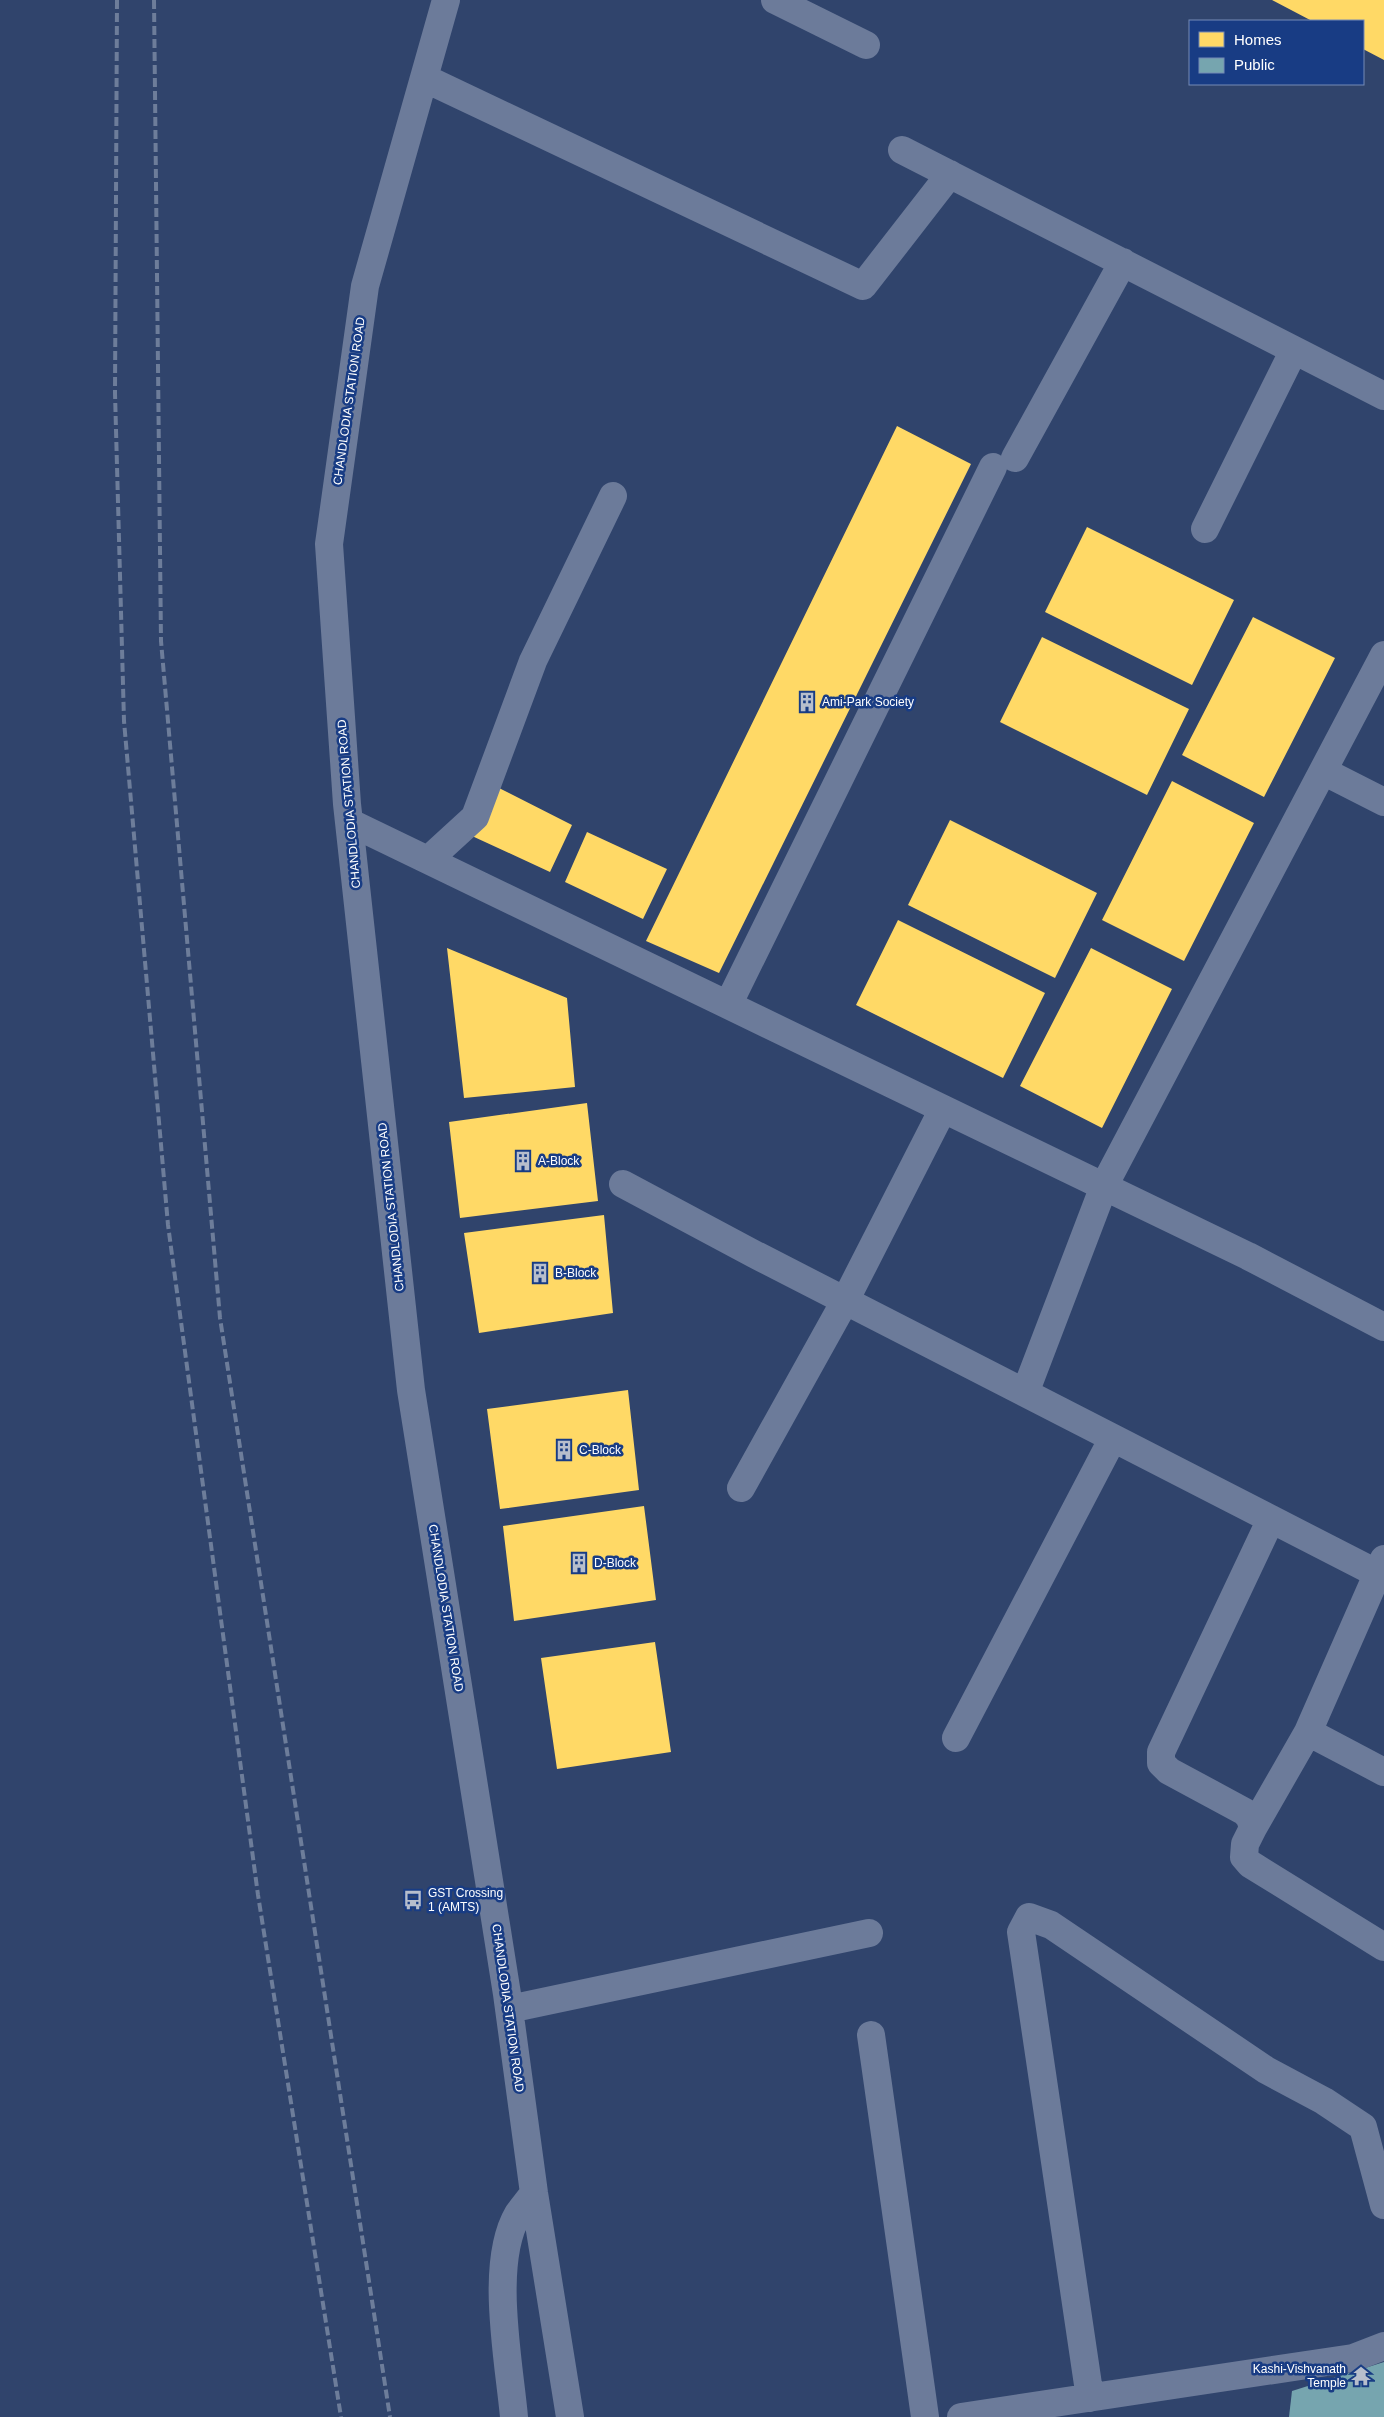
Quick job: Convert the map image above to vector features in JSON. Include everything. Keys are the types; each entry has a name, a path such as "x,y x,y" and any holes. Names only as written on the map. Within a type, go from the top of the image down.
{"street":[{"name":"CHANDLODIA STATION ROAD","path":"446,0 365,286 329,544 349,822 411,1390 509,2009 534,2193 570,2417"},
{"path":"775,0 866,44"},
{"path":"424,78 862,286 950,174"},
{"path":"902,150 1384,396"},
{"path":"728,1005 1004,463 1123,262"},
{"path":"1205,529 1294,350"},
{"path":"428,860 475,817 533,661 613,496"},
{"path":"1024,1393 1104,1186 1384,655"},
{"path":"1323,771 1384,802"},
{"path":"349,822 1248,1256 1384,1327"},
{"path":"741,1488 845,1301 943,1109"},
{"path":"623,1184 845,1301 1271,1519 1382,1570 1308,1732 1245,1844 1244,1857 1250,1864 1384,1948"},
{"path":"956,1738 1113,1438"},
{"path":"1253,1828 1250,1818 1245,1812 1170,1771 1161,1763 1161,1752 1271,1519"},
{"path":"1308,1732 1384,1772"},
{"path":"1090,2398 1020,1932 1029,1917 1051,1925 1266,2070 1324,2101 1364,2127 1384,2205"},
{"path":"509,2009 869,1933"},
{"path":"871,2034 925,2417"},
{"path":"514,2417 502,2278 505,2253 517,2216 534,2193"},
{"path":"961,2417 1353,2358 1384,2346"}],"building: Homes":[{"path":"1272,0 1384,0 1384,60 1364,50 1364,20 1310,20"},
{"name":"Ami-Park Society","path":"897,426 971,464 719,973 646,941"},
{"path":"1087,527 1234,600 1192,685 1045,612"},
{"path":"1253,617 1335,658 1264,797 1182,755"},
{"path":"1042,637 1189,709 1147,795 1000,722"},
{"path":"1172,781 1254,823 1184,961 1102,920"},
{"path":"497,787 572,825 550,872 472,836"},
{"path":"950,820 1097,893 1055,978 908,905"},
{"path":"587,832 667,869 643,919 565,882"},
{"path":"898,920 1045,993 1003,1078 856,1005"},
{"path":"447,948 567,998 575,1087 464,1098"},
{"path":"1091,948 1172,989 1102,1128 1020,1086"},
{"name":"A-Block","path":"587,1103 598,1201 460,1218 449,1122"},
{"name":"B-Block","path":"604,1215 613,1313 479,1333 464,1233"},
{"name":"C-Block","path":"628,1390 639,1490 500,1509 487,1409"},
{"name":"D-Block","path":"644,1506 656,1600 514,1621 503,1526"},
{"path":"655,1642 671,1752 557,1769 541,1658"}],"building: Public":[{"name":"Kashi-Vishvanath Temple","path":"1384,2362 1384,2417 1289,2417 1292,2391"}],"railway":[{"path":"117,0 115,393 124,721 168,1225 258,1895 341,2417"},
{"path":"154,0 161,641 220,1318 390,2417"}],"place":[{"name":"Ami-Park Society","path":"807,702"},
{"name":"A-Block","path":"523,1161"},
{"name":"B-Block","path":"540,1273"},
{"name":"C-Block","path":"564,1450"},
{"name":"D-Block","path":"579,1563"},
{"name":"GST Crossing 1 (AMTS)","path":"413,1900"},
{"name":"Kashi-Vishvanath Temple","path":"1361,2376"}]}
